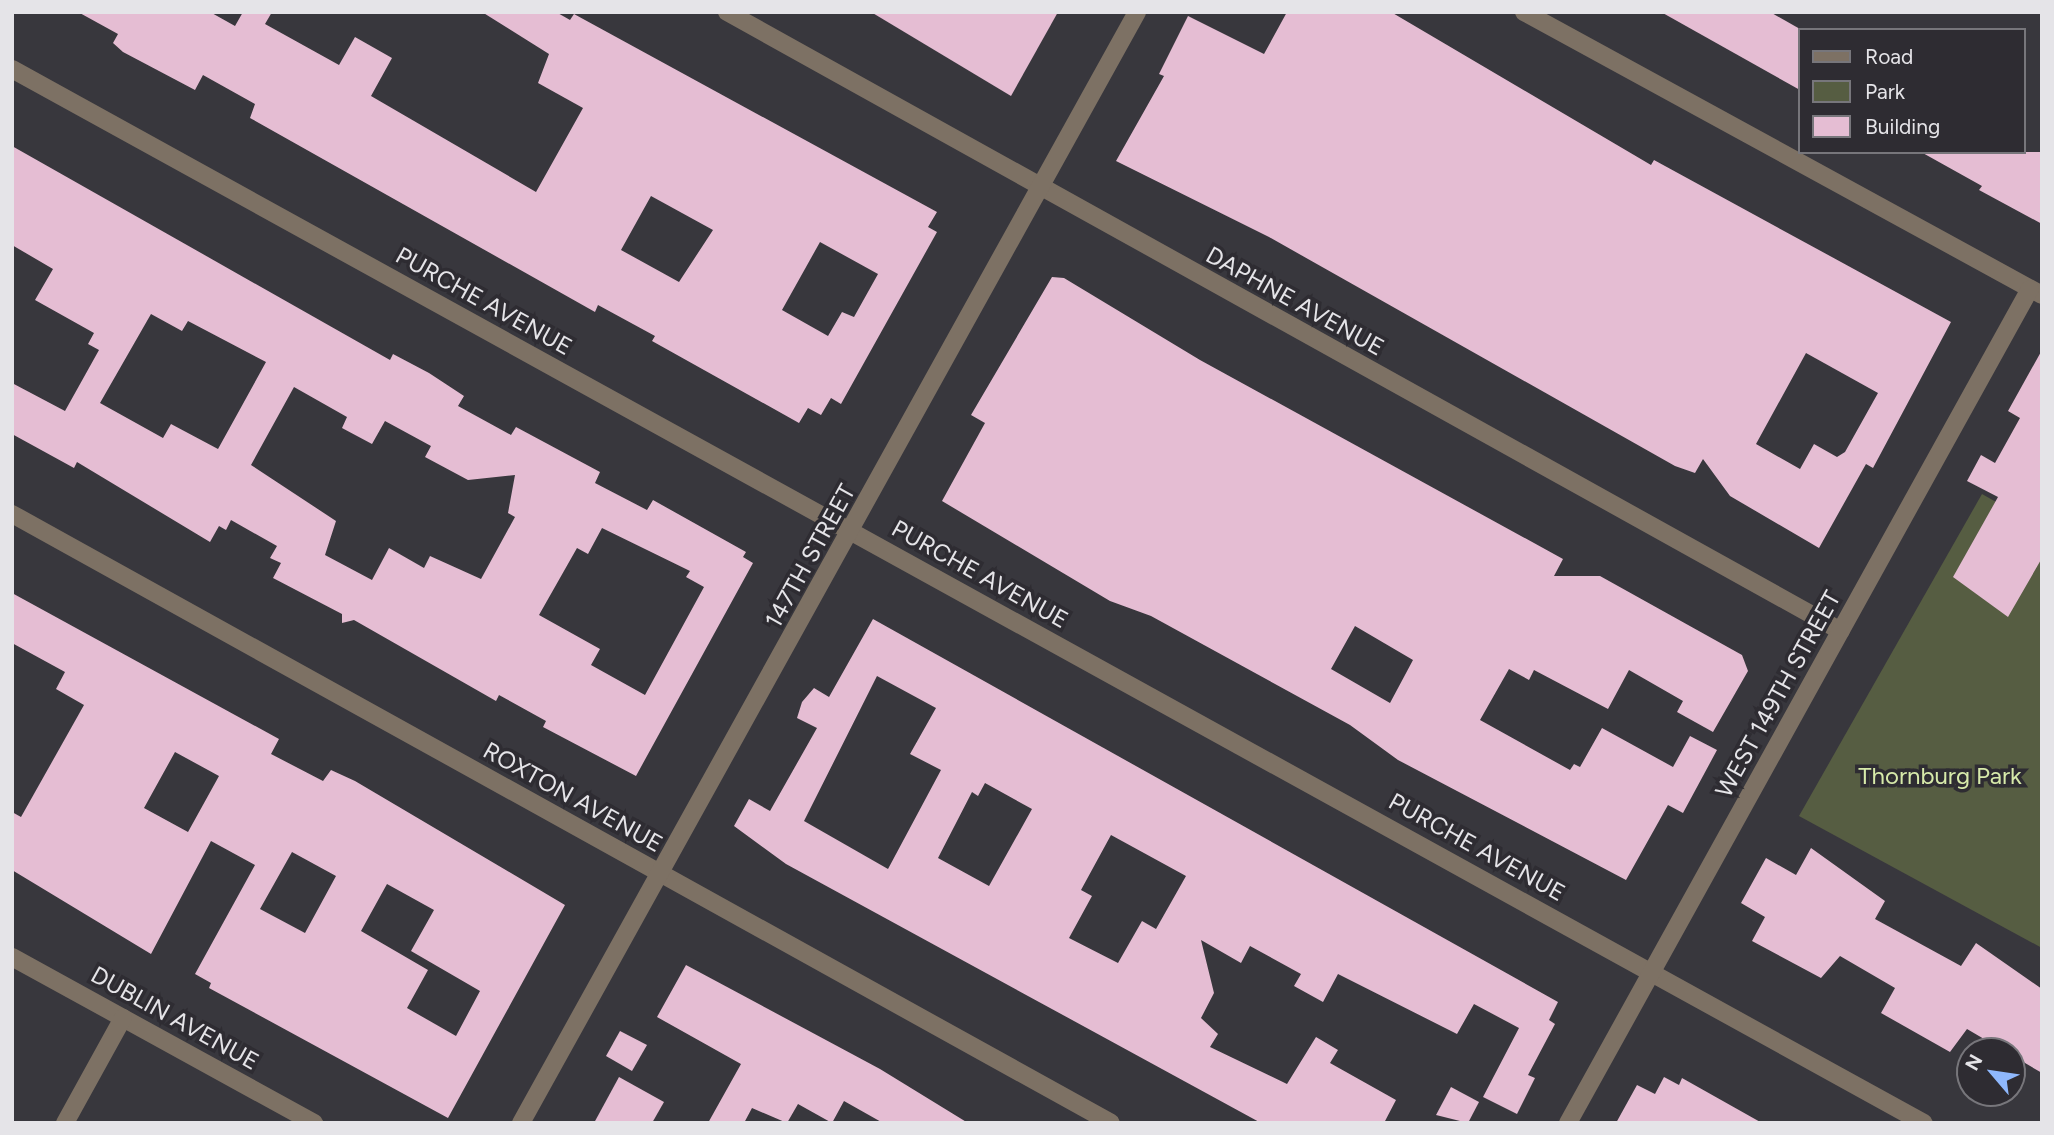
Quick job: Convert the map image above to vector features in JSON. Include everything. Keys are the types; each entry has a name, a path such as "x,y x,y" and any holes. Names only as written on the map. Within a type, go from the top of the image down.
{"street":[{"name":"DAPHNE AVENUE","path":"727,12 1841,631"},
{"name":"147TH STREET","path":"521,1123 659,872 852,532 1138,12"},
{"path":"1524,12 2036,292"},
{"name":"PURCHE AVENUE","path":"12,69 1924,1123"},
{"name":"WEST 149TH STREET","path":"1568,1123 1841,631 2036,292"},
{"name":"ROXTON AVENUE","path":"12,514 1111,1123"},
{"name":"DUBLIN AVENUE","path":"12,957 314,1123"},
{"path":"65,1123 124,1018"}],"green space":[{"name":"Thornburg Park","path":"1982,494 2042,528 2042,948 1799,816"}],"building":[{"path":"78,12 210,12 235,26 243,12 272,12 265,24 339,65 355,37 392,58 371,96 536,192 583,108 538,83 549,54 482,12 556,12 570,20 574,14 937,212 928,227 937,232 841,404 831,398 821,415 808,408 799,423 652,341 655,336 598,305 595,312 250,118 255,104 203,75 195,90 123,52 113,43 118,34","holes":["651,196 713,230 679,282 621,250","820,242 878,274 854,317 842,312 828,336 782,310"]},
{"path":"871,12 1058,12 1011,96"},
{"path":"1287,12 1391,12 1651,165 1654,160 1951,322 1873,468 1866,464 1819,548 1730,496 1703,459 1695,473 1675,466 1269,237 1116,161 1164,76 1159,74 1188,16 1264,54","holes":["1806,353 1878,393 1845,452 1837,457 1814,444 1800,469 1756,444"]},
{"path":"1661,12 1770,12 1798,28 1798,89"},
{"path":"12,146 390,360 393,354 429,373 464,396 458,406 511,435 516,427 600,472 595,483 647,510 653,500 746,552 743,557 753,563 636,776 543,727 546,721 499,695 496,701 354,620 342,623 342,614 273,578 281,563 270,558 277,546 231,520 226,530 219,526 210,542 77,462 74,468 12,434 12,383 65,411 99,350 88,344 94,333 35,300 53,269 12,245","holes":["151,314 182,331 188,321 266,362 218,449 171,424 163,438 100,403","294,387 347,417 342,428 372,444 385,421 431,446 425,457 468,480 515,475 508,513 515,517 481,579 430,556 424,568 389,548 372,580 325,555 336,521 251,465","602,528 690,571 686,577 704,587 645,695 591,665 600,649 539,615 577,548 588,554"]},
{"path":"2042,152 2042,224 1979,190 1982,186 1925,154"},
{"path":"1052,277 1064,278 1200,360 1563,559 1554,576 1600,576 1742,655 1748,671 1713,732 1677,712 1683,701 1629,670 1608,709 1534,670 1529,680 1509,669 1480,720 1570,770 1574,764 1580,767 1602,728 1673,767 1690,736 1717,750 1683,813 1668,805 1626,880 1398,760 1350,725 1151,616 1110,601 942,501 985,423 971,415","holes":["1355,626 1413,660 1390,703 1331,669"]},
{"path":"2042,350 2042,558 2008,617 1953,577 1998,497 1967,481 1981,455 1995,463 2020,418 2008,411"},
{"path":"12,593 279,739 271,754 323,781 331,770 355,781 565,905 448,1118 209,988 211,983 195,974 255,865 211,841 151,954 12,870 12,812 21,817 84,705 56,689 65,672 12,643","holes":["175,752 219,776 188,832 144,808","292,852 336,876 305,933 260,909","387,884 434,910 411,951 480,991 456,1036 407,1008 428,970 361,931"]},
{"path":"873,619 1558,1002 1549,1020 1555,1024 1528,1075 1535,1078 1517,1114 1483,1097 1519,1028 1474,1004 1457,1034 1338,974 1323,1002 1294,986 1301,974 1250,946 1241,963 1201,940 1214,993 1201,1018 1218,1034 1210,1047 1287,1084 1316,1037 1338,1050 1330,1063 1396,1100 1384,1123 1261,1123 786,864 734,826 749,799 770,811 817,728 797,718 802,702 814,688 829,697","holes":["877,676 936,708 910,754 941,770 888,869 804,821","985,783 1032,809 989,886 938,858 972,792 978,796","1111,835 1186,876 1156,929 1142,921 1118,963 1069,938 1092,896 1081,890"]},
{"path":"1811,848 1885,901 1875,919 1961,966 1976,943 2042,989 2042,1073 2026,1064 2026,1037 1981,1037 1967,1029 1961,1037 1956,1037 1956,1044 1950,1052 1881,1013 1895,988 1840,956 1821,978 1752,941 1765,917 1741,903 1766,858 1796,875"},
{"path":"686,965 880,1069 968,1123 883,1123 844,1101 832,1123 798,1104 787,1123 752,1108 744,1123 708,1123 741,1064 657,1017"},
{"path":"620,1031 647,1045 632,1071 606,1056"},
{"path":"619,1077 664,1102 652,1123 594,1123"},
{"path":"1664,1077 1679,1085 1682,1078 1762,1123 1616,1123 1637,1085 1655,1094"},
{"path":"1451,1087 1479,1102 1468,1123 1436,1115"}]}
